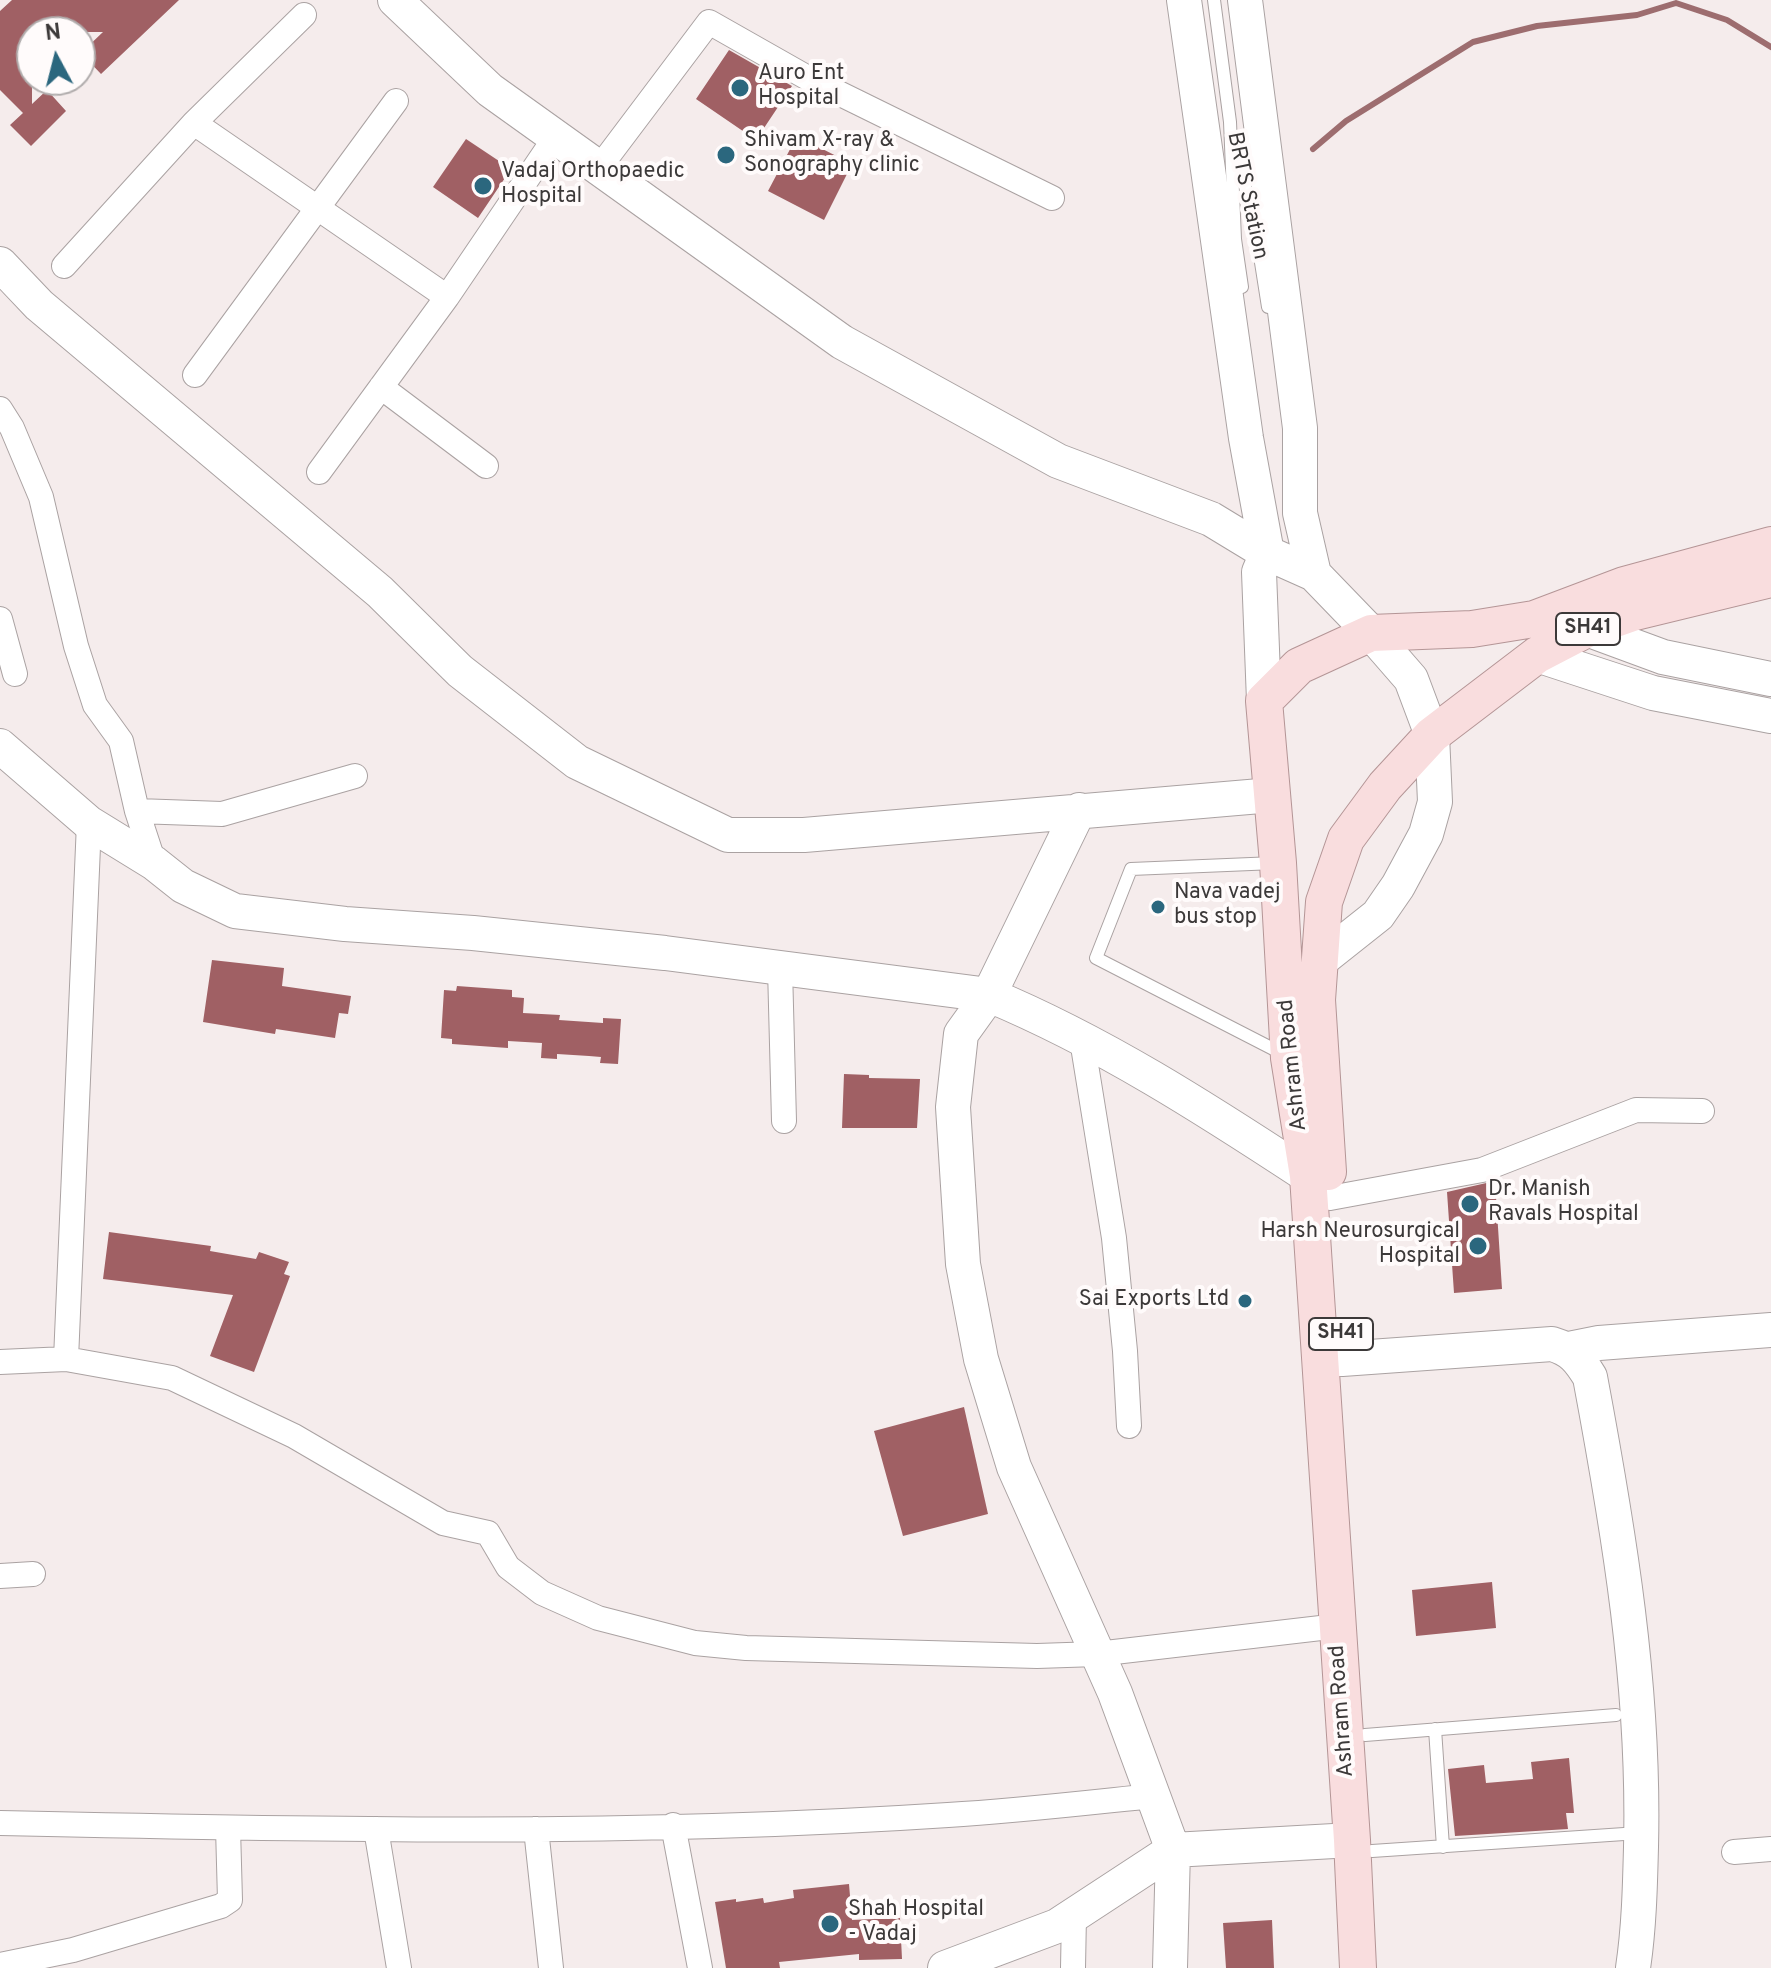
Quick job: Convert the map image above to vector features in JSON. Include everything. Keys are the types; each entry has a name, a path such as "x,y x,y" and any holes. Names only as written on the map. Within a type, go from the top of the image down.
{"main road":[{"path":"370,0 480,102 833,356 1051,476 1205,534 1263,562 1314,574"},
{"path":"395,0 490,90 842,342 1058,461 1211,519 1263,562"},
{"path":"1184,0 1246,438 1259,501 1263,562 1264,701"},
{"path":"1245,0 1300,428 1300,513 1314,574 1411,679 1432,735 1435,802 1426,834 1398,886 1378,915 1320,961"},
{"path":"0,264 39,305 380,592 460,671 577,762 728,835 804,835 1272,795"},
{"path":"1264,701 1299,666 1371,633 1472,629 1534,619 1624,585 1771,545"},
{"name":"Ashram Road","path":"1378,1968 1338,1626 1319,1187 1317,1000 1324,902 1346,839 1385,786 1432,735 1537,655 1587,629 1635,612 1771,579"},
{"path":"1534,619 1587,629 1663,657 1771,679"},
{"path":"1537,655 1653,693 1771,716"},
{"name":"Ashram Road","path":"1264,701 1278,863 1289,1058 1319,1187 1342,1359 1365,1735 1358,1968"},
{"path":"0,746 89,823 154,863 183,886 235,911 650,952 989,995 1038,1016 1201,1106 1319,1187"},
{"path":"1079,810 989,995 961,1034 953,1107 963,1264 981,1359 1014,1467 1115,1693 1173,1850 1170,1968"},
{"path":"1342,1359 1552,1344 1569,1349 1599,1343 1771,1330"},
{"path":"1569,1349 1590,1377 1614,1503 1637,1691 1642,1833 1633,1968"},
{"path":"945,1968 1057,1926 1173,1850 1362,1846"}],"street":[{"path":"64,266 194,123 304,15"},
{"path":"599,168 709,22 806,77 1052,198"},
{"path":"195,375 396,101"},
{"path":"194,123 447,297"},
{"path":"319,472 447,297 546,151"},
{"path":"381,387 486,466"},
{"path":"0,409 12,428 41,497 76,646 95,705 121,741 137,811 154,863"},
{"path":"0,619 15,674"},
{"path":"137,811 222,814 355,776"},
{"path":"66,1359 89,823"},
{"path":"780,968 784,1121"},
{"path":"1082,1040 1114,1238 1129,1426"},
{"path":"1319,1187 1482,1170 1636,1110 1702,1111"},
{"path":"0,1362 66,1359 172,1378 294,1436 443,1523 488,1533 508,1567 542,1593 598,1618 695,1643 746,1648 1037,1656 1097,1654 1338,1626"},
{"path":"0,1576 33,1574"},
{"path":"0,1823 228,1828 536,1829 949,1815 1153,1796"},
{"path":"673,1825 700,1968"},
{"path":"0,1965 73,1950 221,1906 230,1900 228,1828"},
{"path":"376,1829 399,1968"},
{"path":"536,1829 551,1968"},
{"path":"1734,1852 1771,1849"},
{"path":"1073,1968 1074,1915"}],"lane":[{"path":"1214,0 1230,122"},
{"name":"BRTS Station","path":"1230,122 1235,239 1244,301"},
{"name":"BRTS Station","path":"1230,122 1257,237 1269,315"},
{"path":"1286,423 1298,477"},
{"path":"1259,501 1260,440"},
{"path":"1278,863 1131,869 1096,958 1289,1058"},
{"path":"1365,1735 1616,1715"},
{"path":"1435,1729 1443,1847"},
{"path":"1362,1846 1443,1847 1642,1833"}],"building":[{"path":"12,0 179,0 101,74 96,69 96,39 103,32 96,32 96,16 16,16 16,96 32,96 32,104 41,96 52,96 66,111 31,146 10,125 23,113 0,90 0,11"},
{"path":"729,50 792,86 756,140 696,99"},
{"path":"797,136 852,164 824,220 768,191"},
{"path":"466,139 511,169 478,218 433,187"},
{"path":"212,960 284,968 282,986 351,996 348,1014 339,1013 335,1038 276,1029 275,1034 203,1022"},
{"path":"457,986 512,990 512,997 524,998 523,1013 560,1015 559,1020 603,1023 603,1018 621,1019 618,1064 600,1063 601,1057 589,1056 557,1054 557,1059 541,1058 542,1043 508,1041 508,1048 452,1044 452,1039 441,1038 444,990 456,991"},
{"path":"844,1074 920,1079 917,1128 842,1128"},
{"path":"1495,1181 1502,1289 1454,1293 1447,1192"},
{"path":"109,1232 211,1246 210,1251 256,1259 259,1252 289,1262 284,1274 290,1276 254,1372 210,1356 233,1295 103,1279"},
{"path":"964,1407 988,1514 903,1536 874,1431"},
{"path":"1492,1582 1496,1628 1416,1636 1412,1590"},
{"path":"1569,1758 1574,1813 1566,1813 1568,1829 1455,1836 1448,1769 1484,1765 1486,1783 1533,1779 1531,1762"},
{"path":"849,1884 852,1920 900,1918 902,1959 859,1960 859,1954 779,1962 780,1968 726,1968 715,1902 763,1898 764,1903 794,1898 793,1890"},
{"path":"1272,1920 1274,1968 1226,1968 1223,1923"}],"waterway":[{"path":"1313,149 1346,121 1473,42 1537,26 1637,15 1676,3 1727,20 1771,47"}],"place":[{"name":"Auro Ent Hospital","path":"740,88"},
{"name":"Shivam X-ray & Sonography clinic","path":"726,155"},
{"name":"Vadaj Orthopaedic Hospital","path":"483,186"},
{"name":"Nava vadej bus stop","path":"1158,907"},
{"name":"Dr. Manish Ravals Hospital","path":"1470,1204"},
{"name":"Harsh Neurosurgical Hospital","path":"1478,1246"},
{"name":"Sai Exports Ltd","path":"1245,1301"},
{"name":"Shah Hospital - Vadaj","path":"830,1924"}]}
